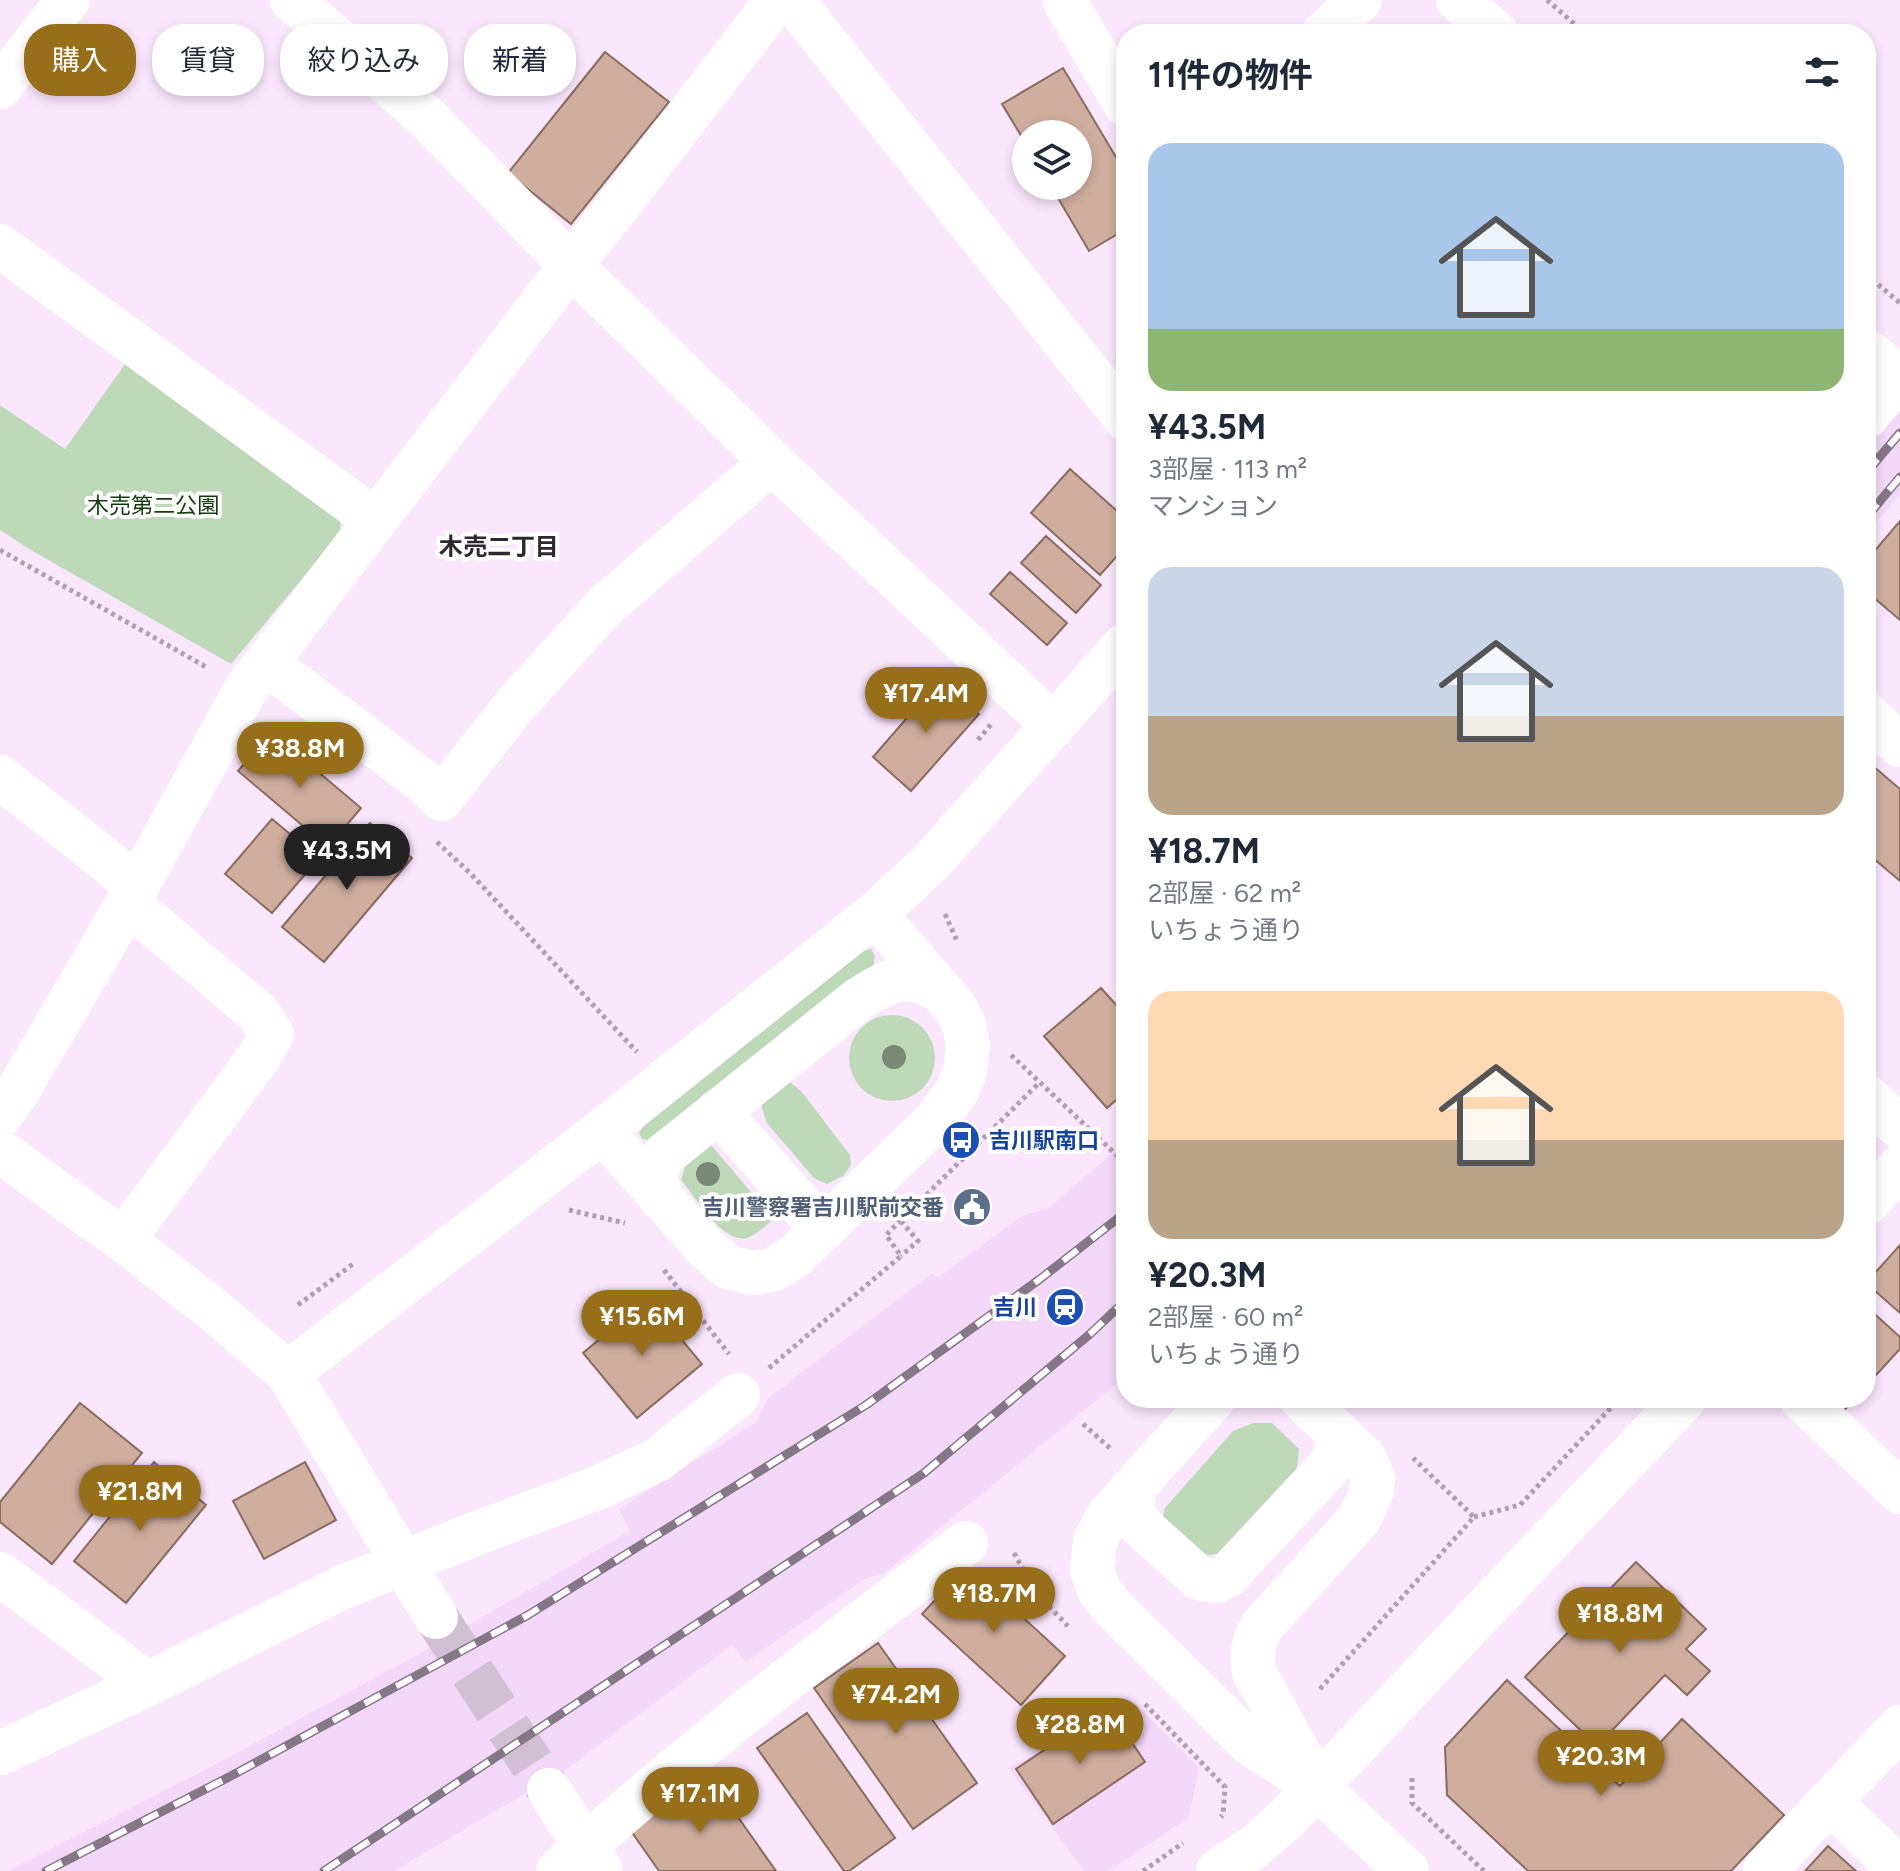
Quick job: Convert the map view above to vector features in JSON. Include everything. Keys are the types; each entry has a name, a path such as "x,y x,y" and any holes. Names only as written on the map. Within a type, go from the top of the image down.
{"street":[{"path":"0,87 68,0"},
{"path":"292,0 427,118 571,265 772,462 1054,726"},
{"path":"0,1116 132,895 256,676 777,0"},
{"path":"792,0 1116,406"},
{"path":"1064,0 1116,88"},
{"path":"1334,24 1360,0"},
{"path":"1458,0 1486,24"},
{"path":"0,246 375,520"},
{"path":"1876,358 1900,378 1876,406"},
{"path":"256,676 425,783 441,799 515,705 606,605 772,462"},
{"path":"288,1373 602,1131 875,914 931,862 1116,655"},
{"path":"1876,723 1900,745"},
{"path":"0,777 111,864 132,895 258,1013 272,1034 259,1057 123,1240"},
{"path":"602,1131 645,1212 707,1249 728,1267 752,1273 772,1270 794,1257 935,1121 957,1091 965,1071 968,1045 964,1025 955,1007 875,914"},
{"path":"645,1212 656,1180 657,1166 664,1155 859,999 883,984 899,980 927,982 942,992"},
{"path":"1876,1105 1900,1127"},
{"path":"718,1111 822,1229"},
{"path":"0,1151 210,1307 288,1373 436,1617"},
{"path":"1876,1193 1900,1167"},
{"path":"0,1753 341,1588 597,1488 657,1460 745,1390"},
{"path":"1202,1408 1126,1472 1095,1541 1092,1570 1099,1590 1113,1608 1251,1744 1317,1787 1407,1871"},
{"path":"1312,1408 1365,1459 1373,1478 1371,1493 1360,1518 1262,1626 1251,1656 1254,1672 1317,1787"},
{"path":"1218,1871 1272,1833 1676,1408"},
{"path":"1812,1408 1900,1492"},
{"path":"1126,1472 1133,1512 1141,1526 1199,1578 1216,1581 1227,1576 1329,1467 1336,1452 1338,1432"},
{"path":"549,1790 582,1862 781,1683 966,1543"},
{"path":"0,1574 148,1684"},
{"path":"1764,1871 1900,1727"},
{"path":"1830,1802 1900,1870"}],"path":[{"path":"1547,0 1575,24"},
{"path":"1876,283 1900,303"},
{"path":"0,550 256,676"},
{"path":"978,740 998,716"},
{"path":"431,834 638,1053"},
{"path":"945,914 957,941"},
{"path":"1007,1051 1116,1154"},
{"path":"901,1256 886,1235 1040,1082"},
{"path":"560,1208 645,1212"},
{"path":"657,1261 745,1390 918,1241 901,1221"},
{"path":"298,1305 361,1258"},
{"path":"1320,1689 1474,1517 1520,1505 1611,1408"},
{"path":"1083,1424 1126,1472"},
{"path":"1407,1452 1474,1517"},
{"path":"1014,1553 1036,1593 1070,1627"},
{"path":"1136,1696 1225,1787 1223,1815 1211,1823"},
{"path":"1412,1778 1412,1803 1484,1871"},
{"path":"1143,1871 1188,1839"}],"shaded area":[{"path":"1900,400 1900,495 1876,523 1876,428"},
{"path":"1116,1150 1116,1384 885,1573 866,1578 746,1662 732,1645 567,1769 394,1871 8,1871 220,1762 417,1655 630,1531 619,1509 756,1422 768,1398 931,1274 939,1277 1022,1216 1047,1209"},
{"path":"1128,1696 1199,1768 1189,1817 1109,1871 1084,1871 1009,1768"}],"green space":[{"name":"木売第二公園","path":"125,364 339,510 341,532 231,664 0,530 0,405 65,449"},
{"path":"871,949 875,956 873,967 650,1140 642,1139 639,1133 644,1126 849,960"},
{"path":"892,1015 916,1022 928,1034 935,1058 928,1082 916,1094 892,1101 868,1094 856,1082 849,1058 856,1034 868,1022"},
{"path":"790,1082 802,1092 850,1155 851,1165 843,1176 827,1184 814,1178 766,1122 761,1103"},
{"path":"711,1145 774,1219 751,1237 738,1238 719,1227 681,1180 686,1164"},
{"path":"1253,1423 1272,1423 1299,1449 1297,1468 1217,1554 1195,1556 1161,1527 1165,1508 1233,1431"}],"building":[{"path":"605,52 669,102 571,224 508,173 570,96 576,96 576,88"},
{"path":"1063,68 1116,157 1116,235 1089,251 1059,200 1092,200 1092,120 1012,121 1002,104"},
{"path":"1070,469 1116,510 1116,557 1100,575 1031,513"},
{"path":"1900,521 1900,620 1876,600 1876,549"},
{"path":"1046,536 1101,585 1076,613 1021,563"},
{"path":"1010,572 1067,623 1047,645 990,594"},
{"path":"940,680 979,714 911,791 873,757"},
{"path":"271,732 361,808 328,847 238,771"},
{"path":"1876,769 1900,789 1900,881 1876,861"},
{"path":"272,819 319,858 272,913 225,874"},
{"path":"370,823 412,858 324,962 282,927"},
{"path":"1101,988 1116,1005 1116,1100 1107,1108 1044,1036"},
{"path":"1900,1245 1900,1313 1876,1292 1876,1272"},
{"path":"648,1299 702,1364 637,1418 583,1353"},
{"path":"1876,1315 1900,1337 1900,1349 1876,1375"},
{"path":"80,1403 142,1453 52,1564 0,1522 0,1502"},
{"path":"154,1462 206,1505 126,1603 74,1561"},
{"path":"305,1462 336,1520 264,1559 233,1501"},
{"path":"1636,1562 1706,1629 1686,1649 1710,1671 1687,1695 1665,1675 1597,1746 1525,1677"},
{"path":"967,1566 1065,1656 1021,1705 922,1614"},
{"path":"878,1643 977,1783 913,1829 814,1688"},
{"path":"1507,1680 1620,1786 1682,1719 1784,1815 1731,1871 1528,1871 1447,1795 1445,1747"},
{"path":"1108,1707 1145,1762 1053,1824 1016,1769"},
{"path":"807,1713 895,1838 849,1871 844,1871 757,1748"},
{"path":"709,1776 776,1871 659,1871 631,1831"},
{"path":"1828,1846 1856,1871 1805,1871"}],"tunnel":[{"path":"436,1617 549,1790"}],"railway":[{"path":"1876,461 1900,433"},
{"path":"1876,506 1900,477"},
{"path":"46,1871 229,1777 528,1615 866,1405 1116,1220"},
{"path":"324,1871 924,1473 1116,1309"}],"place":[{"name":"吉川駅南口","path":"961,1140"},
{"name":"吉川警察署吉川駅前交番","path":"972,1207"},
{"name":"吉川","path":"1065,1307"}],"district":[{"name":"木売二丁目","path":"499,547"}]}
